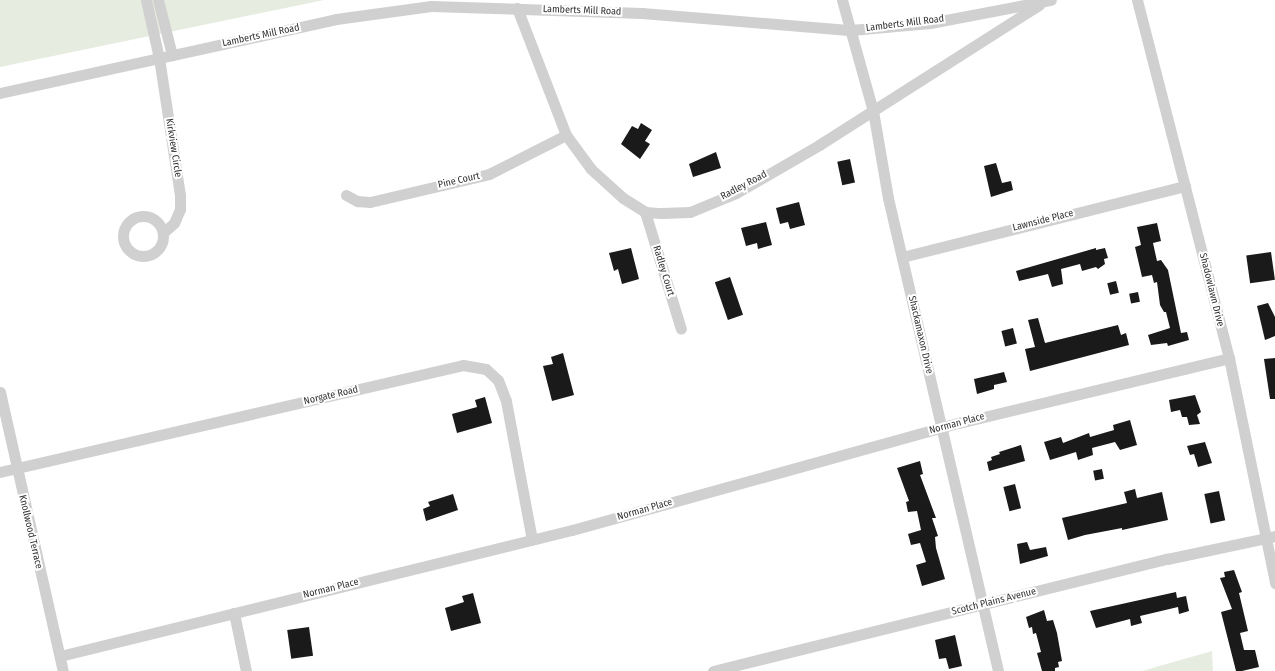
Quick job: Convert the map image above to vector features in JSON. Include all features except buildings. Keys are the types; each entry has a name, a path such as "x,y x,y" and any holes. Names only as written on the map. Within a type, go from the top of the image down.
{"street":[{"name":"Kirkview Circle","path":"146,0 159,58 180,195 180,209 174,223 163,233"},
{"path":"158,0 172,56"},
{"name":"Shackamaxon Drive","path":"842,0 873,111 902,257 998,671"},
{"name":"Shadowlawn Drive","path":"1138,0 1229,358 1270,537 1275,583"},
{"name":"Lamberts Mill Road","path":"0,93 336,20 431,6 642,13 851,30 930,23 1048,1"},
{"name":"Radley Road","path":"645,212 690,212 736,193 873,111 1048,1"},
{"path":"517,8 566,135 591,169 623,198 645,212"},
{"name":"Pine Court","path":"346,195 357,201 370,202 489,174 566,135"},
{"name":"Lawnside Place","path":"902,257 1185,186"},
{"name":"Radley Court","path":"645,212 681,329"},
{"name":"Norman Place","path":"60,656 532,540 941,428 1229,358"},
{"name":"Norgate Road","path":"0,472 463,365 486,369 498,380 501,387 506,401 532,540"},
{"name":"Knollwood Terrace","path":"0,392 15,468 63,671"},
{"name":"Scotch Plains Avenue","path":"713,671 982,605 1270,537"},
{"path":"234,613 246,671"}],"shaded area":[{"path":"0,0 324,0 0,67"},
{"path":"1212,651 1213,671 1142,671"}]}
